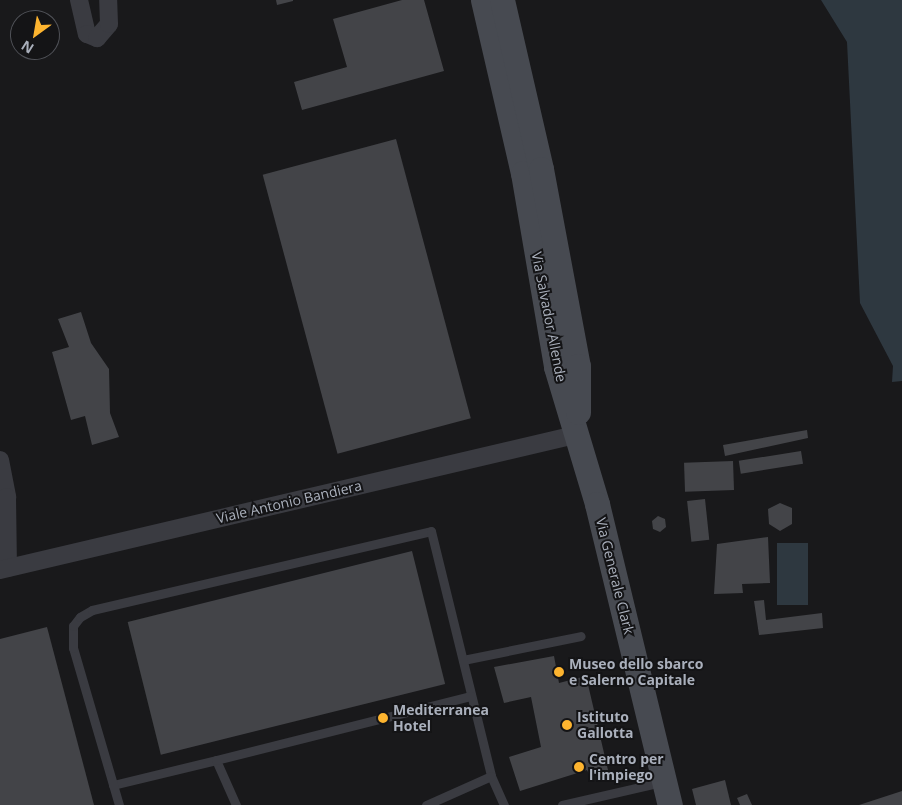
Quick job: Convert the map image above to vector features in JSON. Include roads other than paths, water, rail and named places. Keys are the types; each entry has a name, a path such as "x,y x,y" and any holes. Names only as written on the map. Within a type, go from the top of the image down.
{"main road":[{"name":"Via Salvador Allende","path":"483,0 523,173 556,368 579,434"},
{"name":"Via Salvador Allende","path":"502,0 541,169 578,366 579,434"},
{"name":"Via Generale Clark","path":"579,434 668,793"}],"street":[{"path":"79,0 87,34 97,38 109,24 108,0"},
{"name":"Viale Antonio Bandiera","path":"4,569 579,434"},
{"path":"0,460 7,497 4,569"}],"lane":[{"path":"118,805 73,648 73,626 92,610 431,531 491,776 504,805"},
{"path":"463,660 581,636"},
{"path":"113,785 471,696"},
{"path":"216,760 236,805"},
{"path":"426,805 491,776"},
{"path":"562,805 668,793"}],"place":[{"name":"Museo dello sbarco e Salerno Capitale","path":"559,672"},
{"name":"Mediterranea Hotel","path":"383,718"},
{"name":"Istituto Gallotta","path":"567,725"},
{"name":"Centro per l'impiego","path":"579,767"}]}
